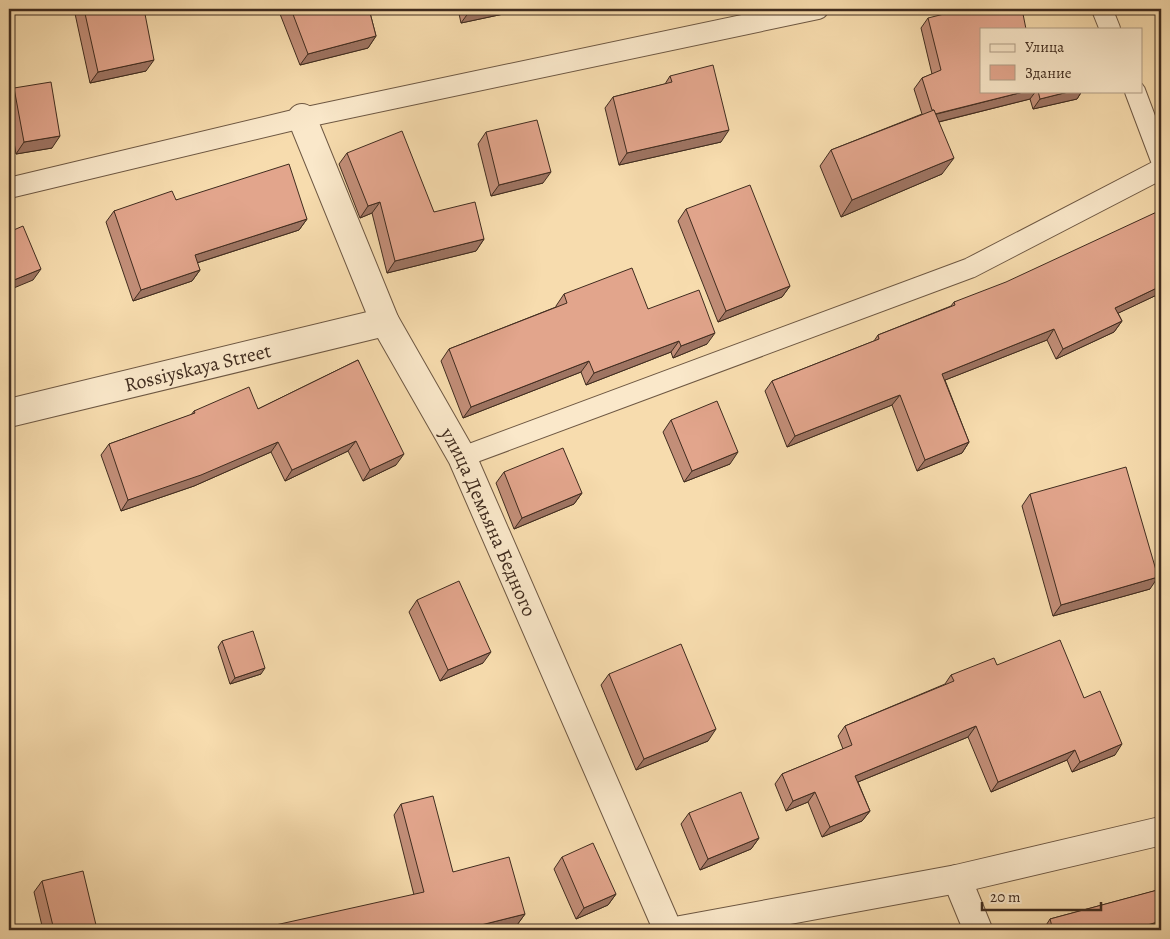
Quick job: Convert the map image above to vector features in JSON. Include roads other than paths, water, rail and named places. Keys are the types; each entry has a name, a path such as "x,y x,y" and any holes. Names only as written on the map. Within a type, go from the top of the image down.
{"street":[{"name":"улица Демьяна Бедного","path":"302,118 385,322 462,457 668,930"},
{"name":"Rossiyskaya Street","path":"9,413 385,322"},
{"path":"681,930 957,879 1161,831"},
{"path":"957,879 978,930"}],"lane":[{"path":"9,188 302,118 818,9"},
{"path":"1102,9 1110,28"},
{"path":"1134,92 1161,160"},
{"path":"462,457 970,268 1161,169"}]}
